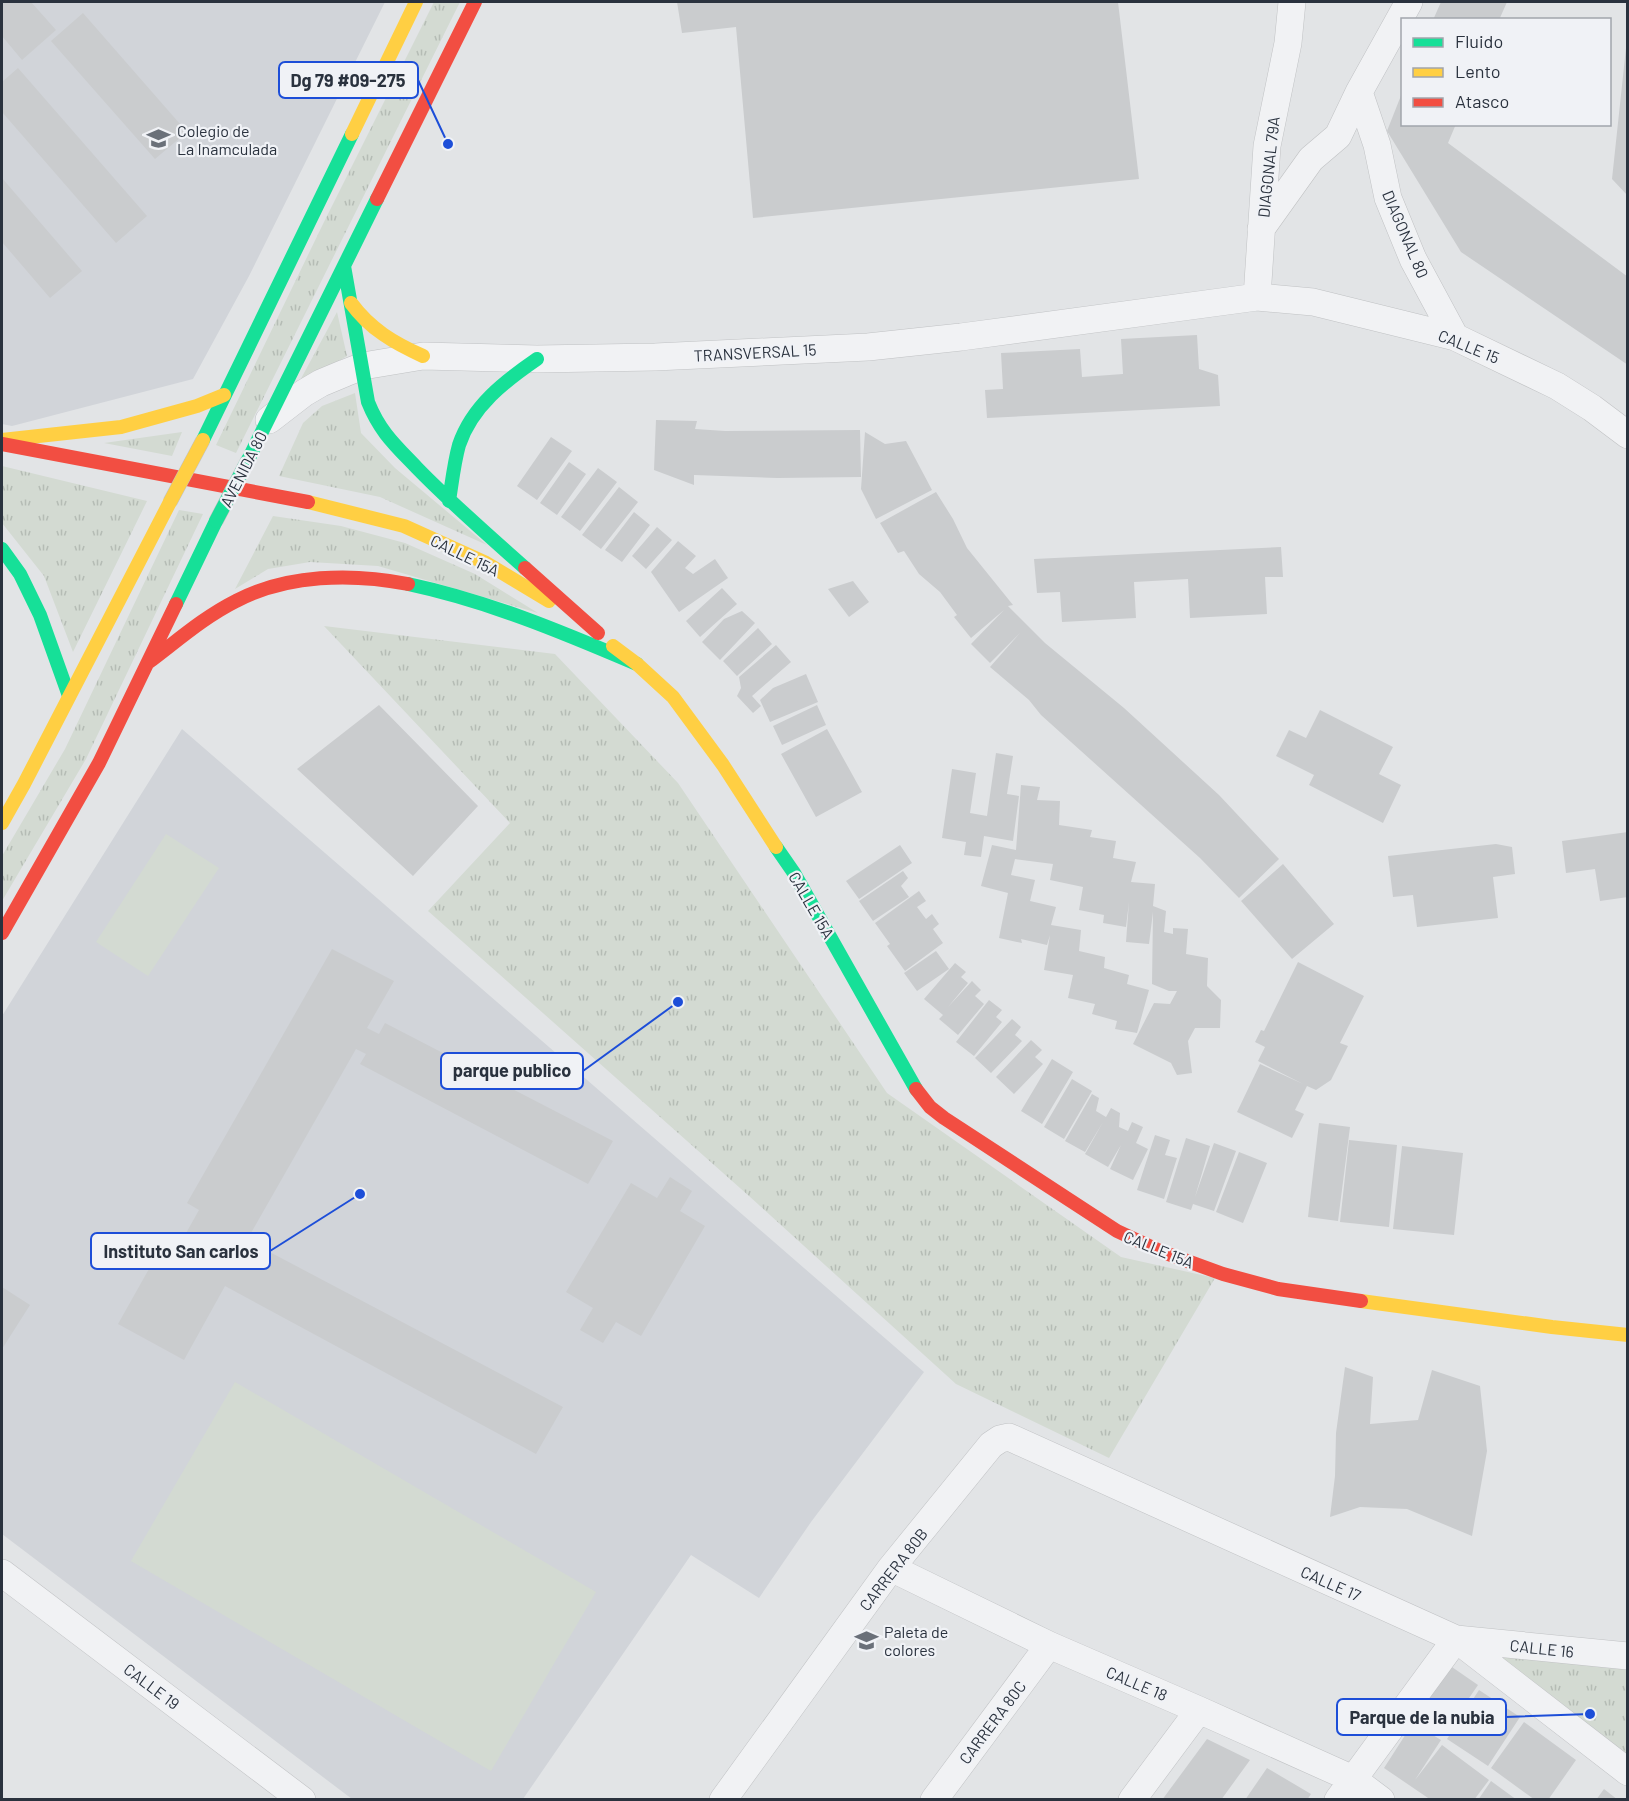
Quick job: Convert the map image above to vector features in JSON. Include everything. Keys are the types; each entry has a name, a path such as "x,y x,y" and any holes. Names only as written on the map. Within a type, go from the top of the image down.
{"main road":[{"path":"2,823 203,440 416,2"},
{"name":"AVENIDA 80","path":"2,933 81,795 117,726 216,521 475,2"},
{"path":"344,266 368,402 375,420 384,433 449,501 598,633"},
{"path":"351,303 372,329 403,348 423,356"},
{"path":"449,501 466,428 496,390 515,373 537,359"},
{"path":"2,442 121,427 198,406 224,395"},
{"name":"CALLE 15A","path":"2,442 308,502 404,526 486,563 598,633 673,697 699,731 794,873 921,1097 937,1113 988,1148 1117,1231 1160,1251 1223,1274 1278,1289 1541,1326 1628,1335"},
{"path":"2,549 20,574 40,615 69,696"},
{"path":"149,662 213,615 247,595 284,582 326,577 371,578 428,588 467,598 567,633 636,664"}],"street":[{"name":"DIAGONAL 79A","path":"1257,297 1267,146 1288,43 1292,2"},
{"path":"1261,230 1311,159 1338,136 1359,92 1409,2"},
{"name":"DIAGONAL 80","path":"1359,92 1377,145 1388,198 1413,259 1455,337"},
{"path":"1267,146 1311,159"},
{"name":"CALLE 15","path":"1257,297 1313,302 1455,337 1557,386 1628,435"},
{"name":"TRANSVERSAL 15","path":"267,422 289,403 321,383 363,366 423,356 537,359 655,357 868,347 973,336 1257,297"},
{"name":"CARRERA 80B","path":"723,1800 891,1568 991,1445 1000,1439 1009,1437"},
{"name":"CALLE 17","path":"1009,1437 1456,1640 1628,1772"},
{"name":"CALLE 18","path":"891,1568 1049,1646 1199,1710 1345,1789 1381,1800"},
{"name":"CALLE 19","path":"2,1574 302,1800"},
{"path":"1345,1789 1456,1640"},
{"name":"CALLE 16","path":"1456,1640 1628,1656"},
{"name":"CARRERA 80C","path":"934,1800 1049,1646"},
{"path":"1132,1800 1199,1710"}],"shaded area":[{"name":"Colegio de La Inamculada","path":"2,2 385,2 249,276 193,379 12,426 2,424"},
{"path":"182,729 924,1372 811,1522 759,1598 691,1555 523,1799 352,1799 2,1534 2,1016"}],"green space":[{"path":"434,2 460,2 236,453 216,445 323,224"},
{"path":"337,312 347,356 297,386"},
{"path":"355,393 361,433 395,468 487,545 380,497 279,476 303,423 322,406"},
{"path":"182,432 172,456 104,443"},
{"path":"2,466 147,501 73,652 44,576 2,523"},
{"path":"179,510 203,514 86,759 2,901 2,856 65,749"},
{"path":"273,516 341,526 405,543 475,574 538,613 378,566 310,562 268,569 235,589"},
{"path":"324,626 555,654 678,783 887,1093 1121,1257 1215,1278 1109,1458 956,1384 749,1196 428,911 510,823"},
{"path":"166,834 219,868 148,976 96,942"},
{"path":"235,1382 596,1592 491,1771 131,1561"},
{"path":"1456,1639 1627,1656 1627,1772"}],"building":[{"path":"2,2 31,2 56,30 22,60 2,36"},
{"path":"677,2 1118,2 1139,179 753,218 736,27 682,33"},
{"path":"1441,2 1507,2 1500,18 1434,18"},
{"path":"83,13 187,132 155,159 51,41"},
{"path":"1626,48 1628,48 1628,196 1612,179"},
{"path":"18,68 147,216 116,243 2,112 2,82"},
{"path":"1401,96 1401,126 1455,126 1448,143 1628,277 1628,365 1461,252 1387,131"},
{"path":"2,178 82,271 50,298 2,242"},
{"path":"1197,335 1199,369 1218,375 1220,406 987,418 985,390 1003,389 1001,353 1080,349 1082,377 1123,374 1121,339"},
{"path":"656,420 697,421 695,429 725,431 860,430 861,477 777,478 694,475 694,485 654,470"},
{"path":"865,432 885,444 906,441 932,490 876,519 861,489"},
{"path":"551,437 572,451 537,500 517,486"},
{"path":"569,462 586,474 557,515 540,503"},
{"path":"598,468 617,482 580,531 561,517"},
{"path":"619,487 638,502 601,549 582,535"},
{"path":"936,492 967,548 1013,605 1008,606 1045,643 1124,708 1219,795 1279,859 1239,898 1200,858 1041,715 1029,700 990,667 1020,633 990,663 971,644 1004,610 971,638 954,617 957,615 940,592 919,574 904,551 898,553 880,523"},
{"path":"634,512 650,525 622,562 605,550"},
{"path":"657,527 672,540 646,569 632,556"},
{"path":"678,541 696,556 685,568 693,574 715,559 728,578 679,612 651,572"},
{"path":"1281,547 1283,577 1265,577 1267,614 1190,618 1188,579 1134,582 1136,618 1062,622 1060,592 1037,593 1034,559"},
{"path":"853,581 869,602 849,617 828,589"},
{"path":"722,588 737,604 700,637 686,621"},
{"path":"742,611 755,623 720,660 702,642 724,619"},
{"path":"758,628 772,644 737,676 723,661"},
{"path":"776,645 791,662 752,696 761,706 753,713 737,696 741,688 739,677"},
{"path":"806,674 818,702 770,722 760,700 773,688"},
{"path":"379,705 478,806 413,876 297,769"},
{"path":"817,705 826,725 782,745 773,726"},
{"path":"1320,710 1393,747 1379,774 1401,785 1383,823 1309,785 1314,775 1276,756 1289,730 1306,738"},
{"path":"827,729 862,792 816,817 781,754"},
{"path":"996,753 1013,756 1007,794 1019,796 1013,841 984,836 981,857 964,855 966,842 942,838 952,769 976,773 970,813 987,816"},
{"path":"1021,785 1040,787 1037,800 1060,801 1059,825 1092,830 1090,837 1116,841 1113,858 1136,862 1131,882 1155,884 1153,906 1166,911 1164,932 1173,934 1173,928 1188,929 1186,954 1208,958 1207,986 1221,1000 1220,1028 1195,1028 1188,1041 1192,1073 1177,1075 1171,1063 1133,1044 1154,1003 1170,1004 1177,991 1169,991 1152,984 1153,912 1149,944 1126,942 1129,902 1126,927 1103,923 1104,915 1079,910 1083,887 1050,880 1053,864 1015,859 1011,875 1035,880 1030,901 1056,907 1051,925 1081,930 1079,951 1105,957 1104,968 1129,975 1127,984 1149,990 1137,1033 1115,1029 1117,1021 1092,1014 1095,1004 1068,998 1073,975 1044,970 1050,935 1047,945 1021,939 1022,943 999,938 1008,893 981,886 992,845 1016,850"},
{"path":"1628,832 1628,897 1600,901 1595,869 1566,873 1562,841"},
{"path":"1496,844 1512,847 1515,874 1493,877 1498,918 1417,927 1413,895 1393,897 1388,856"},
{"path":"900,845 912,863 859,899 846,881"},
{"path":"1283,864 1334,924 1292,959 1241,901"},
{"path":"903,871 908,878 901,886 909,897 873,921 859,901"},
{"path":"919,891 926,901 917,907 926,919 932,914 939,924 933,929 943,943 905,971 887,946 890,944 875,923"},
{"path":"332,949 394,981 367,1028 379,1034 385,1023 613,1141 588,1184 360,1064 366,1054 356,1049 247,1240 563,1407 536,1454 225,1286 184,1360 118,1324 163,1244 176,1251 199,1210 187,1203"},
{"path":"936,951 949,969 917,991 904,973"},
{"path":"1298,962 1364,996 1340,1043 1348,1046 1331,1080 1316,1090 1307,1086 1295,1110 1304,1114 1292,1138 1237,1112 1260,1064 1303,1084 1258,1061 1265,1047 1255,1042 1261,1030 1264,1031"},
{"path":"955,963 966,972 961,977 968,983 948,1007 972,981 981,990 975,996 984,1004 958,1035 939,1019 943,1015 924,999"},
{"path":"989,1000 1002,1010 996,1017 1002,1022 974,1056 956,1042"},
{"path":"1012,1019 1021,1027 1015,1035 1022,1041 991,1073 975,1058"},
{"path":"1031,1040 1042,1050 1035,1057 1043,1064 1014,1094 996,1077"},
{"path":"1052,1059 1073,1072 1042,1124 1021,1111"},
{"path":"1072,1079 1092,1091 1064,1139 1044,1127"},
{"path":"1092,1094 1099,1098 1096,1111 1106,1117 1111,1108 1120,1113 1119,1127 1128,1131 1132,1122 1143,1127 1136,1143 1148,1149 1133,1180 1110,1169 1121,1145 1108,1167 1085,1154 1103,1122 1085,1152 1065,1141"},
{"path":"1319,1123 1350,1127 1338,1221 1308,1217"},
{"path":"1155,1135 1170,1140 1165,1155 1177,1158 1164,1199 1137,1190"},
{"path":"1186,1138 1210,1146 1195,1197 1214,1143 1236,1151 1214,1211 1193,1204 1191,1210 1166,1202"},
{"path":"1349,1140 1397,1145 1389,1227 1340,1222"},
{"path":"1402,1146 1463,1153 1454,1235 1393,1229"},
{"path":"1239,1152 1267,1163 1243,1223 1216,1212"},
{"path":"670,1177 692,1191 680,1211 705,1226 641,1336 616,1322 603,1343 580,1330 593,1308 566,1292 631,1183 657,1198"},
{"path":"2,1287 30,1305 2,1349"},
{"path":"1345,1367 1373,1377 1370,1424 1418,1420 1432,1370 1480,1386 1487,1451 1472,1536 1407,1509 1360,1507 1330,1517 1335,1476 1336,1433"},
{"path":"1449,1665 1478,1685 1443,1736 1414,1717"},
{"path":"1479,1690 1520,1717 1488,1766 1447,1739"},
{"path":"1524,1722 1576,1760 1548,1800 1535,1800 1491,1768"},
{"path":"1413,1723 1441,1740 1415,1780 1442,1745 1489,1780 1474,1800 1431,1800 1384,1768"},
{"path":"1207,1739 1250,1760 1221,1800 1162,1800"},
{"path":"1267,1768 1311,1794 1307,1800 1245,1800"},
{"path":"1491,1781 1517,1800 1478,1800"},
{"path":"1604,1789 1618,1800 1596,1800"}],"traffic: fast":[{"path":"203,440 352,134"},
{"path":"248,460 377,199"},
{"path":"344,266 368,402 378,422 395,445 430,481 525,568"},
{"path":"449,501 459,445 472,418 481,406 513,376 537,359"},
{"path":"216,521 248,460"},
{"path":"176,604 216,521"},
{"path":"2,549 20,574 40,615 69,696"},
{"path":"408,584 496,608 637,664"},
{"path":"776,847 794,873 916,1089"}],"traffic: slow":[{"path":"352,134 416,2"},
{"path":"351,303 383,334 423,356"},
{"path":"2,440 121,427 197,406 224,395"},
{"path":"170,502 203,440"},
{"path":"2,823 170,502"},
{"path":"308,502 404,526 486,563 549,601"},
{"path":"613,646 637,664 673,697 723,765 776,847"},
{"path":"1361,1301 1628,1335"}],"traffic: jam":[{"path":"377,199 475,2"},
{"path":"2,444 308,502"},
{"path":"525,568 598,633"},
{"path":"149,662 224,607 277,585 342,577 408,584"},
{"path":"2,933 99,763 176,604"},
{"path":"916,1089 930,1107 944,1118 1117,1231 1160,1251 1223,1274 1278,1289 1361,1301"}],"place":[{"name":"Colegio de La Inamculada","path":"159,139"},
{"name":"Dg 79 #09-275","path":"448,144"},
{"name":"parque publico","path":"678,1002"},
{"name":"Instituto San carlos","path":"360,1194"},
{"name":"Paleta de colores","path":"866,1640"},
{"name":"Parque de la nubia","path":"1590,1714"}]}
